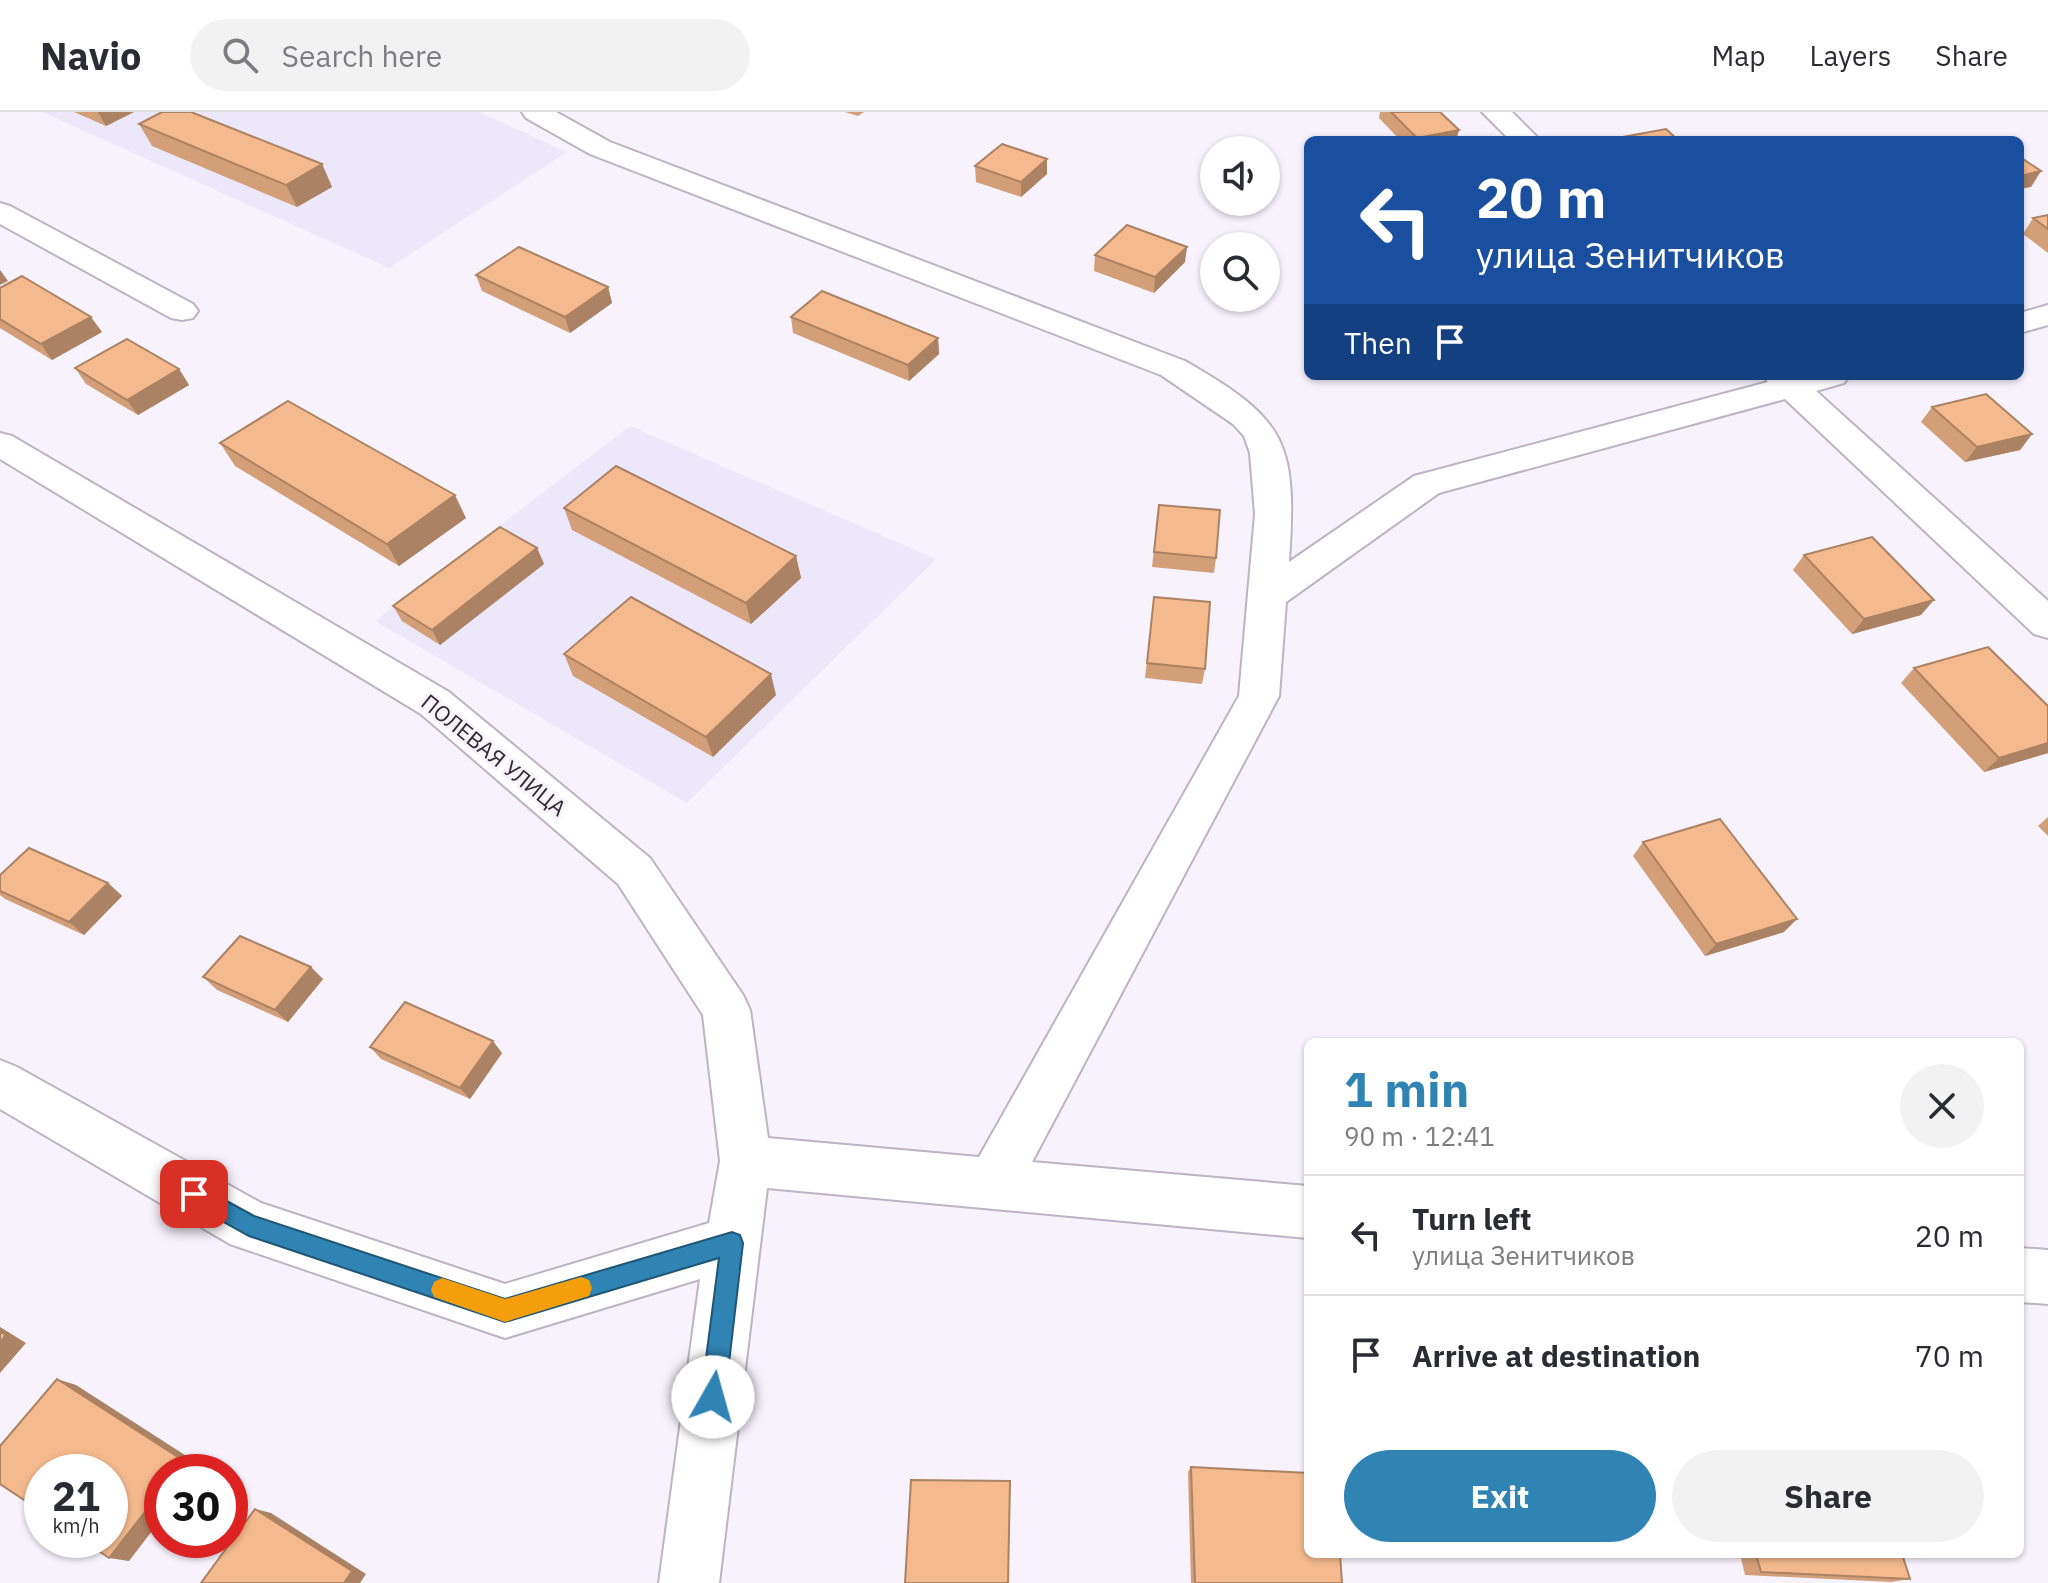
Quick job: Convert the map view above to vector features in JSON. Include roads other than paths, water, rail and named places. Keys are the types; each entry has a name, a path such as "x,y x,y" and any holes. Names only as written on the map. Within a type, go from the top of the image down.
{"street":[{"path":"536,112 600,148 1173,368 1228,402 1261,435 1274,490 1259,696 992,1184"},
{"path":"1496,112 1522,136"},
{"path":"0,212 182,311"},
{"path":"2024,322 2048,315"},
{"path":"1267,596 1427,484 1786,382 2048,624"},
{"name":"ПОЛЕВАЯ УЛИЦА","path":"0,444 435,703 634,871 726,1010 746,1161 732,1243 689,1583"},
{"path":"0,1083 249,1225 505,1311 732,1243"},
{"path":"746,1161 1304,1212"},
{"path":"2024,1275 2048,1277"}]}
